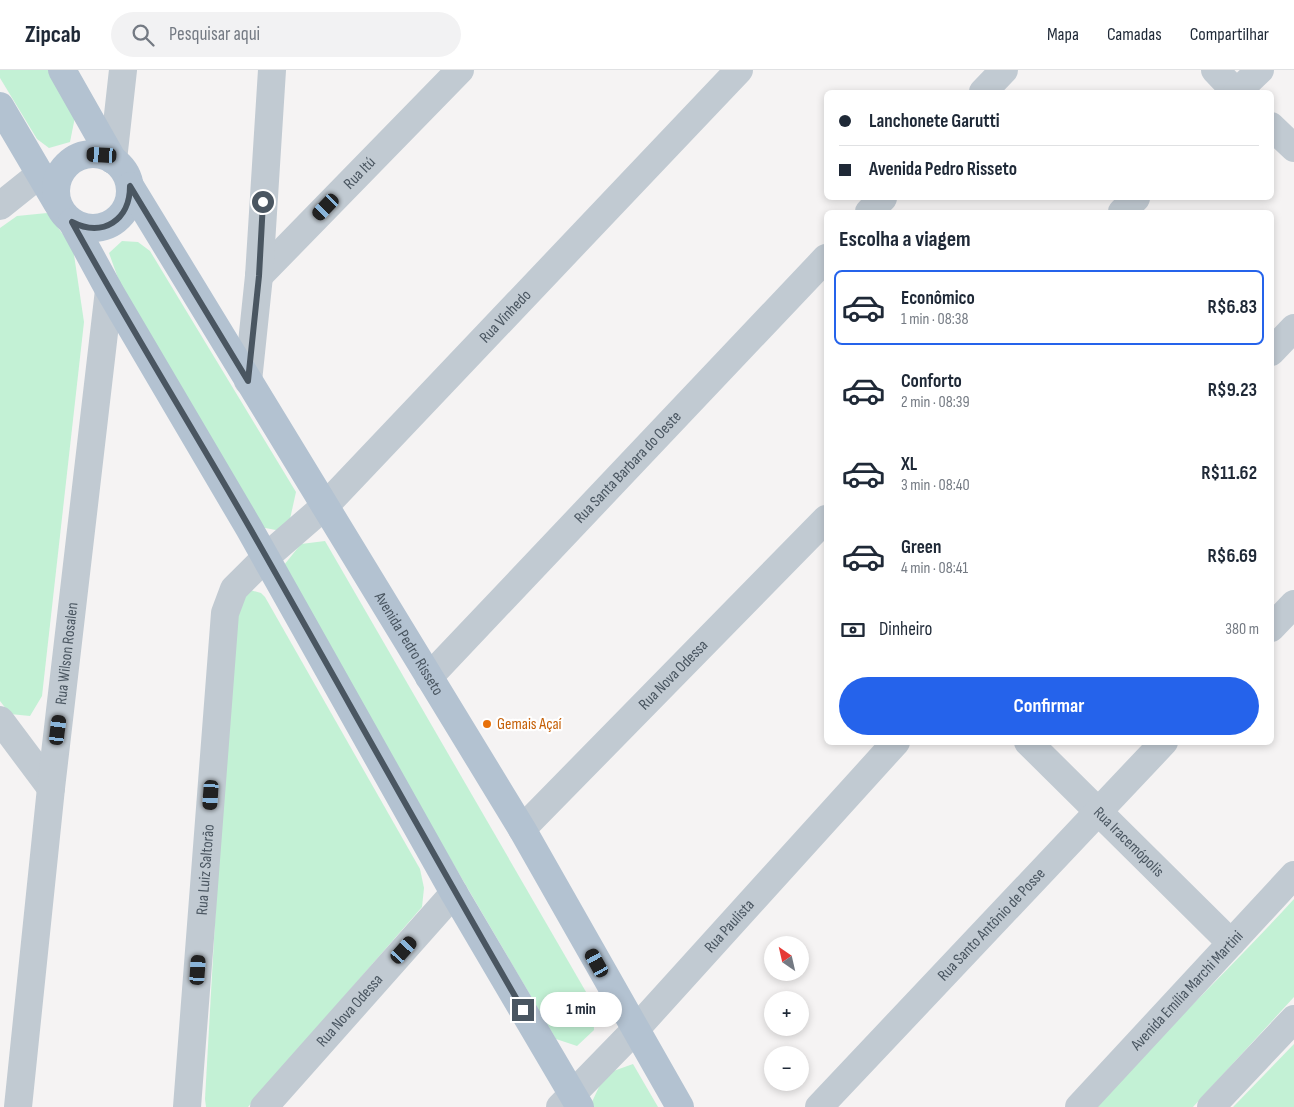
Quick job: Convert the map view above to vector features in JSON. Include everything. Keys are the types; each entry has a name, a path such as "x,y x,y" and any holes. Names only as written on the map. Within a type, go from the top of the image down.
{"main road":[{"path":"62,70 113,160"},
{"path":"0,106 65,213 266,557 571,1103"},
{"path":"91,154 102,155 121,166 130,186 130,197 127,207 121,216 103,228 92,229 81,227 65,213 55,192 57,180 62,170 80,156 91,154"},
{"name":"Avenida Pedro Risseto","path":"130,186 248,381 326,505 522,830 680,1107"}],"street":[{"path":"113,160 123,70"},
{"path":"248,381 259,276 272,70"},
{"name":"Rua Itú","path":"259,276 460,70"},
{"name":"Rua Vinhedo","path":"266,557 326,505 739,70"},
{"path":"985,90 1004,70"},
{"path":"1215,70 1235,90"},
{"path":"1239,90 1260,70"},
{"path":"1274,129 1294,148"},
{"path":"0,206 40,174"},
{"path":"871,210 881,200"},
{"path":"1124,210 1134,200"},
{"name":"Rua Santa Barbara do Oeste","path":"429,677 824,260"},
{"name":"Rua Wilson Rosalen","path":"17,1107 51,788 109,290"},
{"path":"1274,349 1294,328"},
{"name":"Rua Nova Odessa","path":"522,830 822,532"},
{"name":"Rua Luiz Saltorão","path":"188,1107 225,612 234,589 266,557"},
{"path":"1274,625 1294,604"},
{"path":"0,720 51,788"},
{"name":"Rua Paulista","path":"571,1103 893,745"},
{"name":"Rua Iracemópolis","path":"1031,745 1231,943"},
{"name":"Rua Santo Antônio de Posse","path":"819,1107 1161,745"},
{"name":"Avenida Emília Marchi Martini","path":"1079,1107 1294,875"},
{"name":"Rua Nova Odessa","path":"264,1107 454,893"},
{"path":"1212,1107 1294,1019"},
{"path":"0,1086 17,1107"}],"green space":[{"path":"0,70 48,70 75,117 70,142 49,148 37,139 0,78"},
{"path":"47,213 73,248 84,322 42,696 30,716 10,714 0,701 0,228 17,216"},
{"path":"122,241 138,242 150,251 296,492 290,519 281,531 260,527 119,281 109,253"},
{"path":"325,541 593,1004 594,1030 577,1046 556,1039 397,768 284,565 301,544"},
{"path":"250,590 261,593 265,597 420,869 424,888 422,907 248,1107 206,1107 233,603"},
{"path":"1294,899 1294,997 1193,1107 1094,1107 1244,951"},
{"path":"1294,1044 1294,1107 1233,1107"},
{"path":"633,1064 658,1107 593,1107 591,1104 605,1074"}],"place":[{"name":"Gemais Açaí","path":"487,724"}],"route":[{"path":"263,202 259,276 248,381 130,186 130,197 127,207 121,216 112,223 103,228 92,229 81,227 72,222 109,290 249,528 454,893 523,1010"}]}
